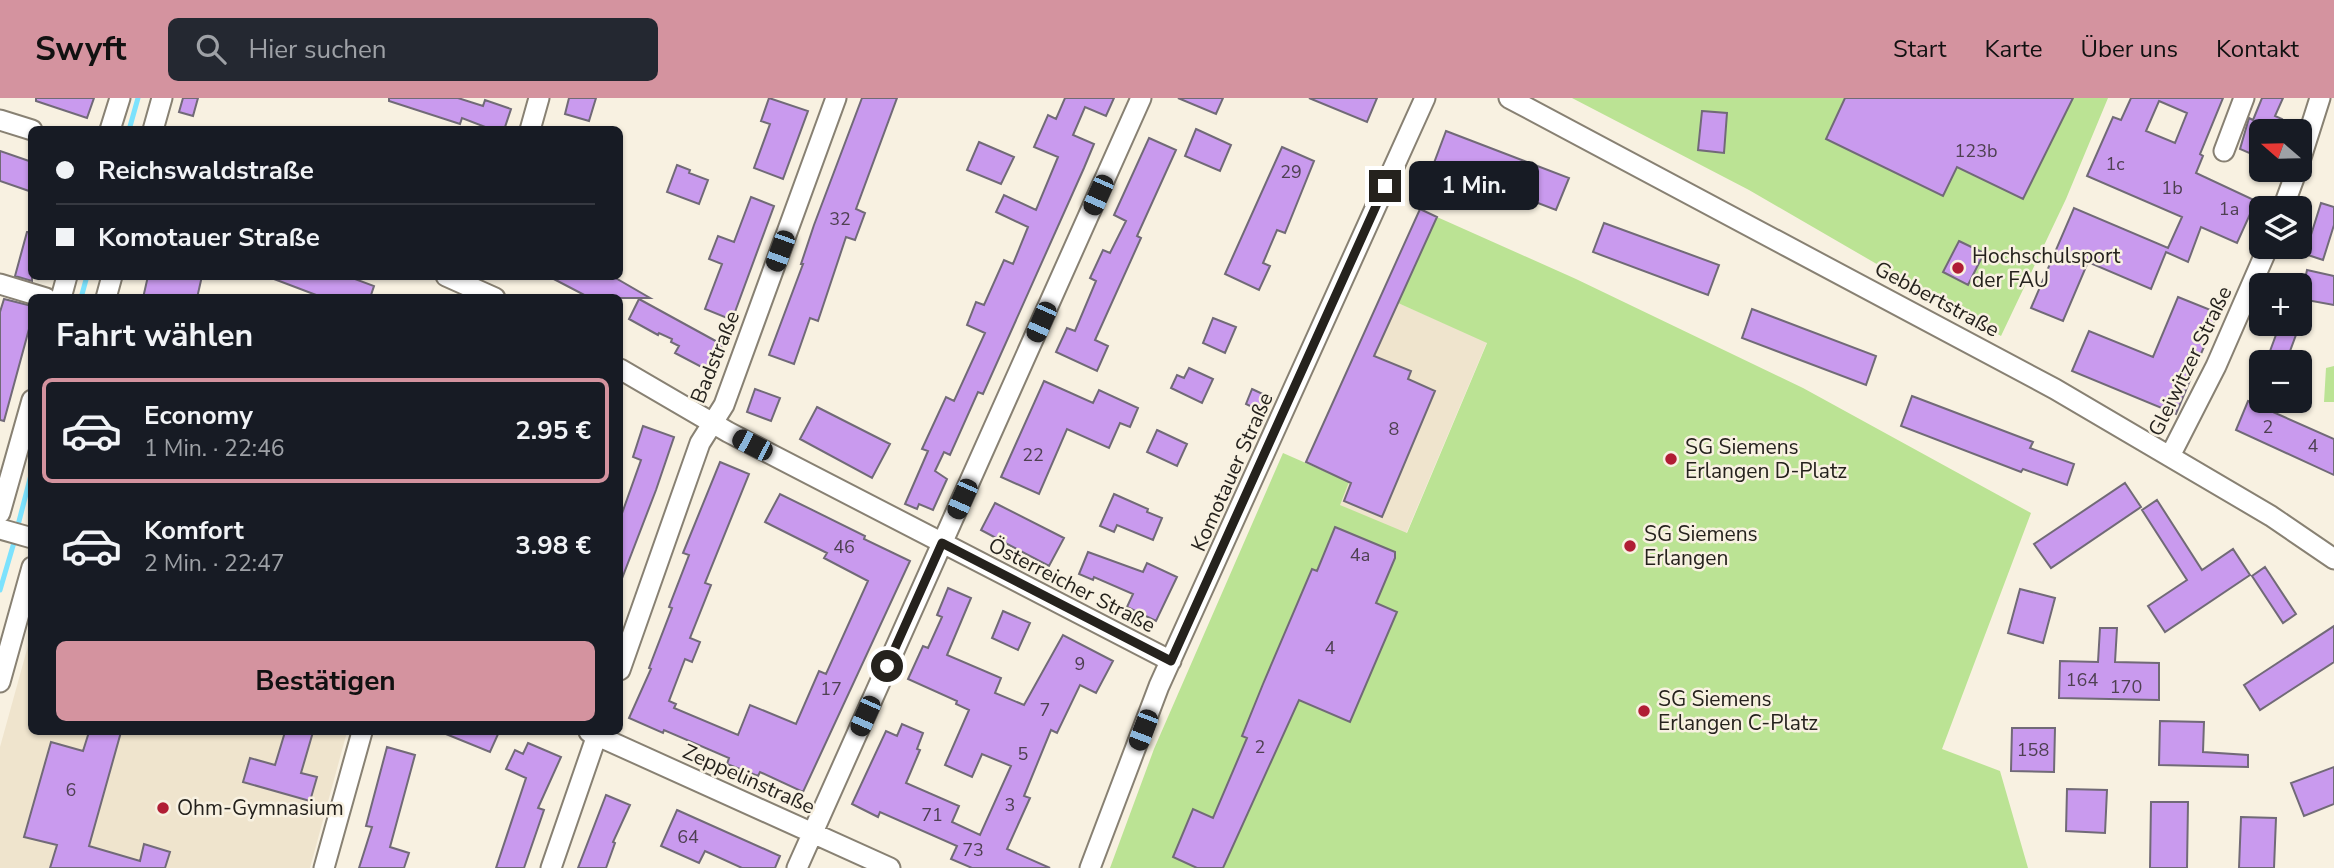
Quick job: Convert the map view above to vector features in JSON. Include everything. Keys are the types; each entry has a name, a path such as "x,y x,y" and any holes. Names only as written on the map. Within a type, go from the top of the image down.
{"street":[{"path":"111,126 120,98"},
{"path":"154,126 162,98"},
{"path":"531,126 539,98"},
{"name":"Badstraße","path":"623,661 700,443 724,405 836,98"},
{"path":"797,868 1141,98"},
{"name":"Komotauer Straße","path":"1090,868 1159,686 1424,98"},
{"name":"Gebbertstraße","path":"1509,98 1981,348 2271,516 2334,559"},
{"path":"2224,151 2244,98"},
{"path":"2312,123 2320,98"},
{"path":"0,120 28,129"},
{"name":"Gleiwitzer Straße","path":"2170,456 2216,366 2263,259"},
{"path":"457,280 488,291"},
{"path":"0,284 33,294"},
{"name":"Österreicher Straße","path":"623,371 712,424 1171,661"},
{"path":"27,537 1,524 28,416"},
{"path":"0,682 28,581"},
{"path":"324,868 361,735"},
{"path":"551,868 594,735"},
{"name":"Zeppelinstraße","path":"599,735 890,868"}],"shaded area":[{"path":"1398,303 1487,342 1406,534 1339,505 1323,470"},
{"name":"Ohm-Gymnasium","path":"28,646 28,735 346,735 310,868 0,868 0,747"}],"green space":[{"name":"Hochschulsport der FAU","path":"1572,98 2108,98 2066,199 2001,336 1749,190"},
{"name":"SG Siemens Erlangen","path":"1437,217 1576,279 1803,388 2031,513 1942,749 2000,771 2028,868 1110,868 1154,749 1283,453 1349,482 1340,505 1407,533 1487,343 1398,303"},
{"path":"2334,366 2334,402 2324,402 2326,368"}],"building":[{"path":"36,98 94,98 87,118 36,101"},
{"path":"183,98 198,98 193,116 179,112"},
{"path":"389,98 458,98 483,106 485,100 511,109 505,126 483,126 462,118 460,124 389,101"},
{"path":"569,98 596,98 589,121 565,114"},
{"path":"769,98 808,111 783,179 754,168 770,124 761,121"},
{"path":"862,98 897,98 856,209 865,213 855,240 846,237 818,321 810,318 794,364 769,355"},
{"path":"1065,98 1114,98 1106,116 1085,107 1073,135 1094,144 1084,168 983,394 978,392 950,455 944,452 935,471 947,479 933,510 919,504 917,509 905,504 928,451 922,449 946,397 954,401 985,333 967,325 976,302 984,305 1004,260 1013,264 1028,227 996,212 1004,195 1036,210 1058,157 1034,147 1048,115 1056,119"},
{"path":"1178,98 1223,98 1216,114"},
{"path":"1309,98 1377,98 1367,122"},
{"path":"1845,98 2073,98 2023,199 1957,167 1943,196 1826,139"},
{"path":"2131,98 2223,98 2200,154 2203,156 2196,173 2249,198 2249,216 2237,243 2201,227 2188,262 2166,252 2151,289 2088,262 2063,321 2031,308 2074,208 2168,248 2182,217 2087,176 2113,117 2121,120","holes":["2159,101 2187,113 2175,143 2146,131"]},
{"path":"2262,98 2283,98 2275,116 2282,119 2253,119"},
{"path":"1702,111 1727,113 1724,153 1698,150"},
{"path":"2249,118 2251,119 2249,153 2240,149"},
{"path":"1196,129 1231,145 1220,171 1185,156"},
{"path":"1446,131 1569,178 1556,210 1434,163"},
{"path":"1149,138 1176,150 1137,236 1141,238 1095,340 1108,346 1097,371 1056,352 1067,328 1075,331 1096,281 1090,278 1103,250 1110,253 1126,221 1114,215"},
{"path":"979,142 1014,157 1001,184 967,170"},
{"path":"1282,147 1314,161 1285,233 1277,230 1263,263 1270,266 1259,290 1225,274"},
{"path":"0,151 28,161 28,191 0,181"},
{"path":"677,165 708,180 699,204 667,192"},
{"path":"751,197 774,206 732,320 705,309 722,264 709,259 718,236 734,242"},
{"path":"2321,203 2334,207 2334,225 2323,260 2312,256 2312,232"},
{"path":"1420,209 1437,217 1374,356 1411,371 1408,379 1435,391 1382,517 1344,501 1351,483 1306,462"},
{"path":"1604,223 1719,265 1708,295 1593,252"},
{"path":"27,232 28,232 28,280 15,276"},
{"path":"1959,241 1984,253 1968,285 1943,272"},
{"path":"2307,270 2334,276 2334,305 2312,301 2312,273 2306,273"},
{"path":"147,280 201,280 198,294 144,294"},
{"path":"277,280 358,280 374,286 371,294 313,294"},
{"path":"556,280 619,280 650,298 623,298 623,294 582,294"},
{"path":"2178,297 2218,313 2176,414 2072,371 2089,331 2153,357"},
{"path":"4,299 28,305 28,333 4,421 0,420 0,312"},
{"path":"639,299 723,345 709,371 675,353 679,346 671,342 672,339 659,333 658,335 629,319"},
{"path":"1752,309 1876,356 1866,385 1742,338"},
{"path":"1213,318 1236,327 1225,353 1203,343"},
{"path":"2276,336 2296,336 2290,350 2270,350"},
{"path":"1189,368 1213,379 1202,403 1171,388 1177,375 1184,378"},
{"path":"1044,381 1093,403 1099,390 1138,408 1130,427 1120,423 1109,448 1067,429 1039,494 1001,477"},
{"path":"755,389 780,398 771,421 747,412"},
{"path":"1252,389 1267,396 1260,411 1246,404"},
{"path":"1912,396 2033,442 2030,448 2074,464 2067,485 2023,469 2021,472 1901,426"},
{"path":"2248,401 2249,413 2275,413 2334,439 2334,475 2236,430"},
{"path":"817,407 890,444 872,478 800,439"},
{"path":"643,426 674,437 623,576 623,511 641,460 633,457"},
{"path":"1157,430 1187,444 1177,466 1147,452"},
{"path":"720,462 749,474 705,583 711,585 690,638 700,642 692,662 685,659 669,701 676,704 674,708 738,735 750,705 796,724 819,671 826,674 868,581 824,558 827,553 765,522 780,494 910,561 803,792 760,772 758,776 727,764 729,758 629,718 651,669 649,668 672,608 669,607 689,555 683,553"},
{"path":"2125,483 2141,507 2051,568 2034,544"},
{"path":"1114,494 1162,518 1153,540 1117,525 1114,532 1100,526"},
{"path":"2157,500 2202,570 2233,549 2250,575 2165,632 2148,606 2187,580 2142,510"},
{"path":"995,503 1064,538 1049,566 981,530"},
{"path":"1335,527 1395,552 1376,603 1397,612 1350,722 1299,700 1223,868 1197,868 1173,857 1193,809 1213,818 1247,738 1242,736 1263,684 1312,569 1317,571"},
{"path":"1088,552 1143,572 1147,563 1177,577 1156,621 1127,607 1133,594 1094,577 1093,580 1079,574"},
{"path":"2265,567 2296,614 2283,623 2252,576"},
{"path":"948,588 971,598 947,655 1001,678 995,693 1024,705 1063,635 1113,661 1096,693 1080,685 1057,733 1051,730 1024,796 1030,798 1007,849 1050,868 972,868 951,859 957,846 880,812 878,817 852,804 886,731 897,736 902,724 923,733 917,749 920,750 906,783 959,806 952,822 980,835 1011,766 982,754 972,777 945,765 969,710 956,704 957,701 908,679 923,646 928,648 942,617 937,615"},
{"path":"2020,589 2055,598 2043,643 2008,633"},
{"path":"1003,611 1030,623 1018,650 992,638"},
{"path":"2334,626 2334,662 2260,710 2244,685"},
{"path":"2100,628 2117,628 2115,662 2159,663 2159,700 2059,698 2060,661 2098,662"},
{"path":"2160,721 2204,722 2203,752 2248,755 2248,767 2159,765"},
{"path":"2012,728 2055,728 2054,772 2011,771"},
{"path":"88,735 120,735 89,846 140,861 144,844 170,852 165,868 50,868 57,845 24,837 51,742 83,751"},
{"path":"284,735 312,735 301,773 317,777 310,801 243,782 250,758 275,765"},
{"path":"448,735 498,735 490,752"},
{"path":"528,743 561,757 538,808 544,810 524,868 496,868 526,778 506,769 515,750 523,754"},
{"path":"387,747 415,755 390,847 409,853 404,868 359,868 372,827 366,826"},
{"path":"2334,767 2334,804 2304,816 2291,783"},
{"path":"2067,789 2107,790 2105,833 2066,831"},
{"path":"606,795 630,805 613,842 615,843 606,868 578,868"},
{"path":"2151,802 2188,802 2187,868 2150,868"},
{"path":"677,810 780,856 775,868 742,868 705,851 699,863 661,846"},
{"path":"2241,817 2276,818 2274,868 2239,868"}],"waterway":[{"path":"130,126 138,98"},
{"path":"82,294 86,280"},
{"path":"17,529 28,486"},
{"path":"0,590 15,539"}],"place":[{"name":"Hochschulsport der FAU","path":"1958,268"},
{"name":"SG Siemens Erlangen D-Platz","path":"1671,459"},
{"name":"SG Siemens Erlangen","path":"1630,546"},
{"name":"SG Siemens Erlangen C-Platz","path":"1644,711"},
{"name":"Ohm-Gymnasium","path":"163,808"}],"route":[{"path":"887,666 942,543 1171,661 1385,186"}]}
